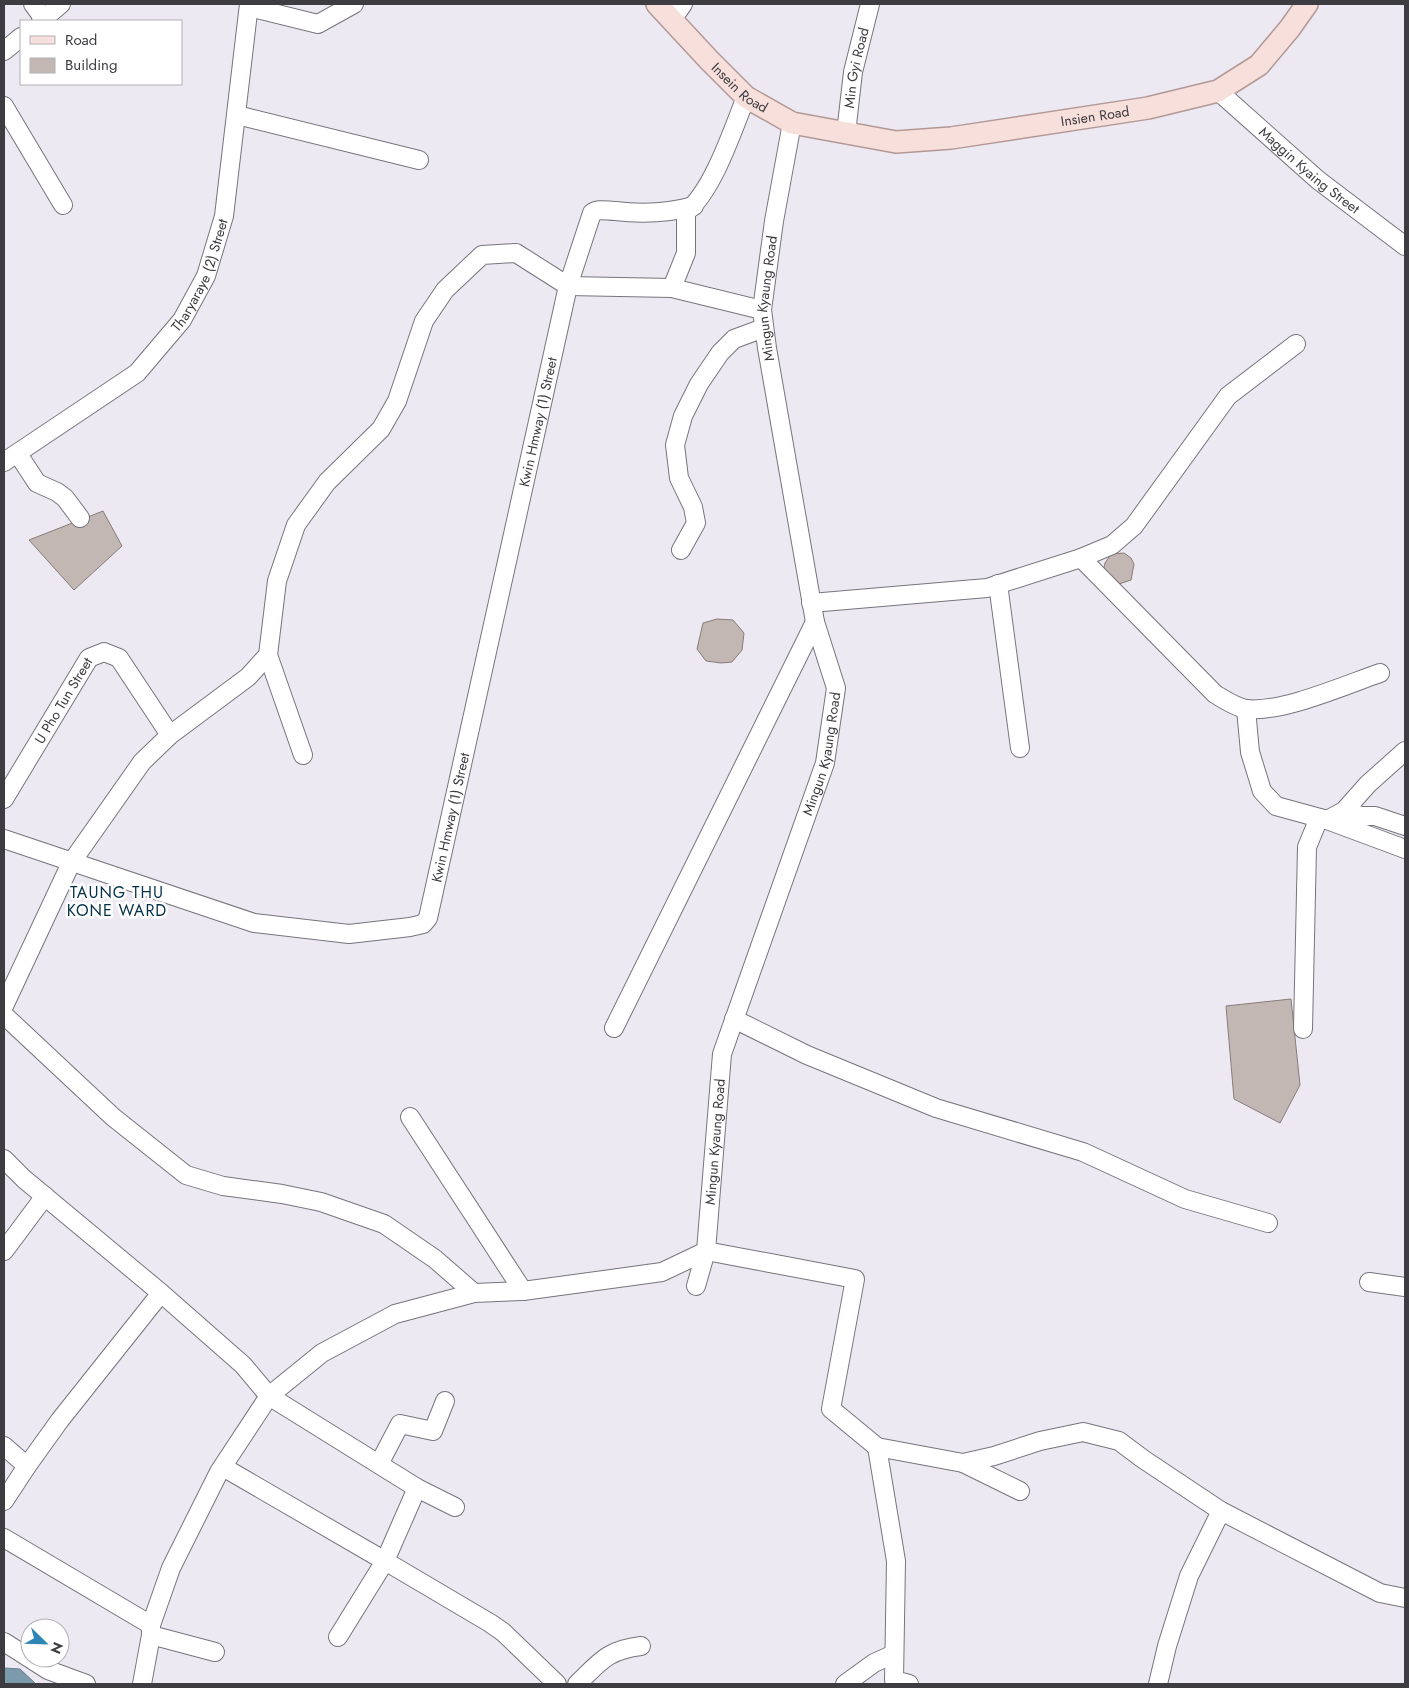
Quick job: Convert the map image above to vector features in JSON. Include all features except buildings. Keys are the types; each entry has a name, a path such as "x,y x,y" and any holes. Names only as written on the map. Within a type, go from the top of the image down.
{"main road":[{"name":"Insein Road","path":"657,4 677,12 708,60 746,97 792,123 846,133"},
{"name":"Insien Road","path":"846,133 896,142 951,138 1148,108 1218,91 1259,65 1307,4"}],"street":[{"path":"33,4 42,20 61,4"},
{"path":"249,6 318,24 354,4"},
{"name":"Min Gyi Road","path":"846,133 853,72 870,4"},
{"name":"Tharyaraye (2) Street","path":"11,458 137,373 182,320 206,276 224,216 249,6"},
{"path":"4,51 20,38"},
{"name":"Maggin Kyaing Street","path":"1218,91 1318,180 1405,246"},
{"path":"672,288 686,253 686,212 694,206 719,164 746,97"},
{"path":"4,106 63,205"},
{"path":"237,115 419,160"},
{"name":"Mingun Kyaung Road","path":"696,1286 706,1251 722,1054 825,763 836,688 815,622 811,603 762,310 774,221 792,123"},
{"path":"568,286 594,211 676,211 694,206"},
{"path":"303,755 268,655 277,581 296,525 327,482 381,429 397,401 424,321 445,290 482,255 516,253 568,286 672,288 762,310"},
{"name":"Kwin Hmway (1) Street","path":"4,839 254,923 349,934 423,924 428,918 568,286"},
{"path":"681,550 696,523 693,507 679,478 675,444 683,416 699,384 720,353 734,339 764,328"},
{"path":"811,603 978,589 1081,558 1112,545 1134,526 1228,396 1296,344"},
{"path":"11,458 37,483 66,498 80,518"},
{"path":"1081,558 1215,694 1232,705 1246,709 1288,705 1380,673"},
{"path":"998,584 1020,748"},
{"path":"614,1028 815,622"},
{"name":"U Pho Tun Street","path":"4,799 89,658 104,652 119,658 170,735"},
{"path":"4,1006 71,863 142,762 170,735 248,677 268,655"},
{"path":"1246,709 1250,752 1262,791 1276,806 1323,819 1405,850"},
{"path":"1303,1029 1307,847 1323,819 1344,811 1368,784 1405,751"},
{"path":"1344,811 1361,816 1375,816 1405,826"},
{"path":"4,1015 113,1117 186,1175 223,1186 282,1194 321,1202 384,1224 435,1259 474,1293"},
{"path":"734,1019 807,1055 936,1108 1083,1152 1185,1200 1268,1223"},
{"path":"410,1117 524,1290"},
{"path":"4,1159 243,1364 269,1396 417,1488 455,1507"},
{"path":"4,1251 45,1196"},
{"path":"142,1684 151,1630 171,1568 223,1467 269,1396 322,1353 395,1314 474,1293 524,1290 662,1272 706,1251 855,1279 831,1409 877,1447 962,1463 1020,1492"},
{"path":"1369,1282 1405,1287"},
{"path":"4,1501 60,1420 160,1293"},
{"path":"379,1464 400,1424 433,1431 445,1402"},
{"path":"962,1463 994,1456 1040,1441 1083,1432 1119,1441 1221,1510 1380,1593 1405,1598"},
{"path":"4,1446 27,1466"},
{"path":"877,1447 896,1561 894,1654 898,1683"},
{"path":"223,1467 490,1623 503,1632 557,1684"},
{"path":"338,1637 385,1561 417,1488"},
{"path":"1158,1684 1188,1576 1221,1510"},
{"path":"4,1538 151,1630 215,1652"},
{"path":"4,1642 48,1670 86,1684"},
{"path":"577,1684 604,1658 622,1648 642,1646"},
{"path":"845,1684 874,1663 894,1654"}],"water":[{"path":"4,1668 20,1669 36,1684 4,1684"}],"district":[{"name":"TAUNG THU KONE WARD","path":"117,901"}]}
